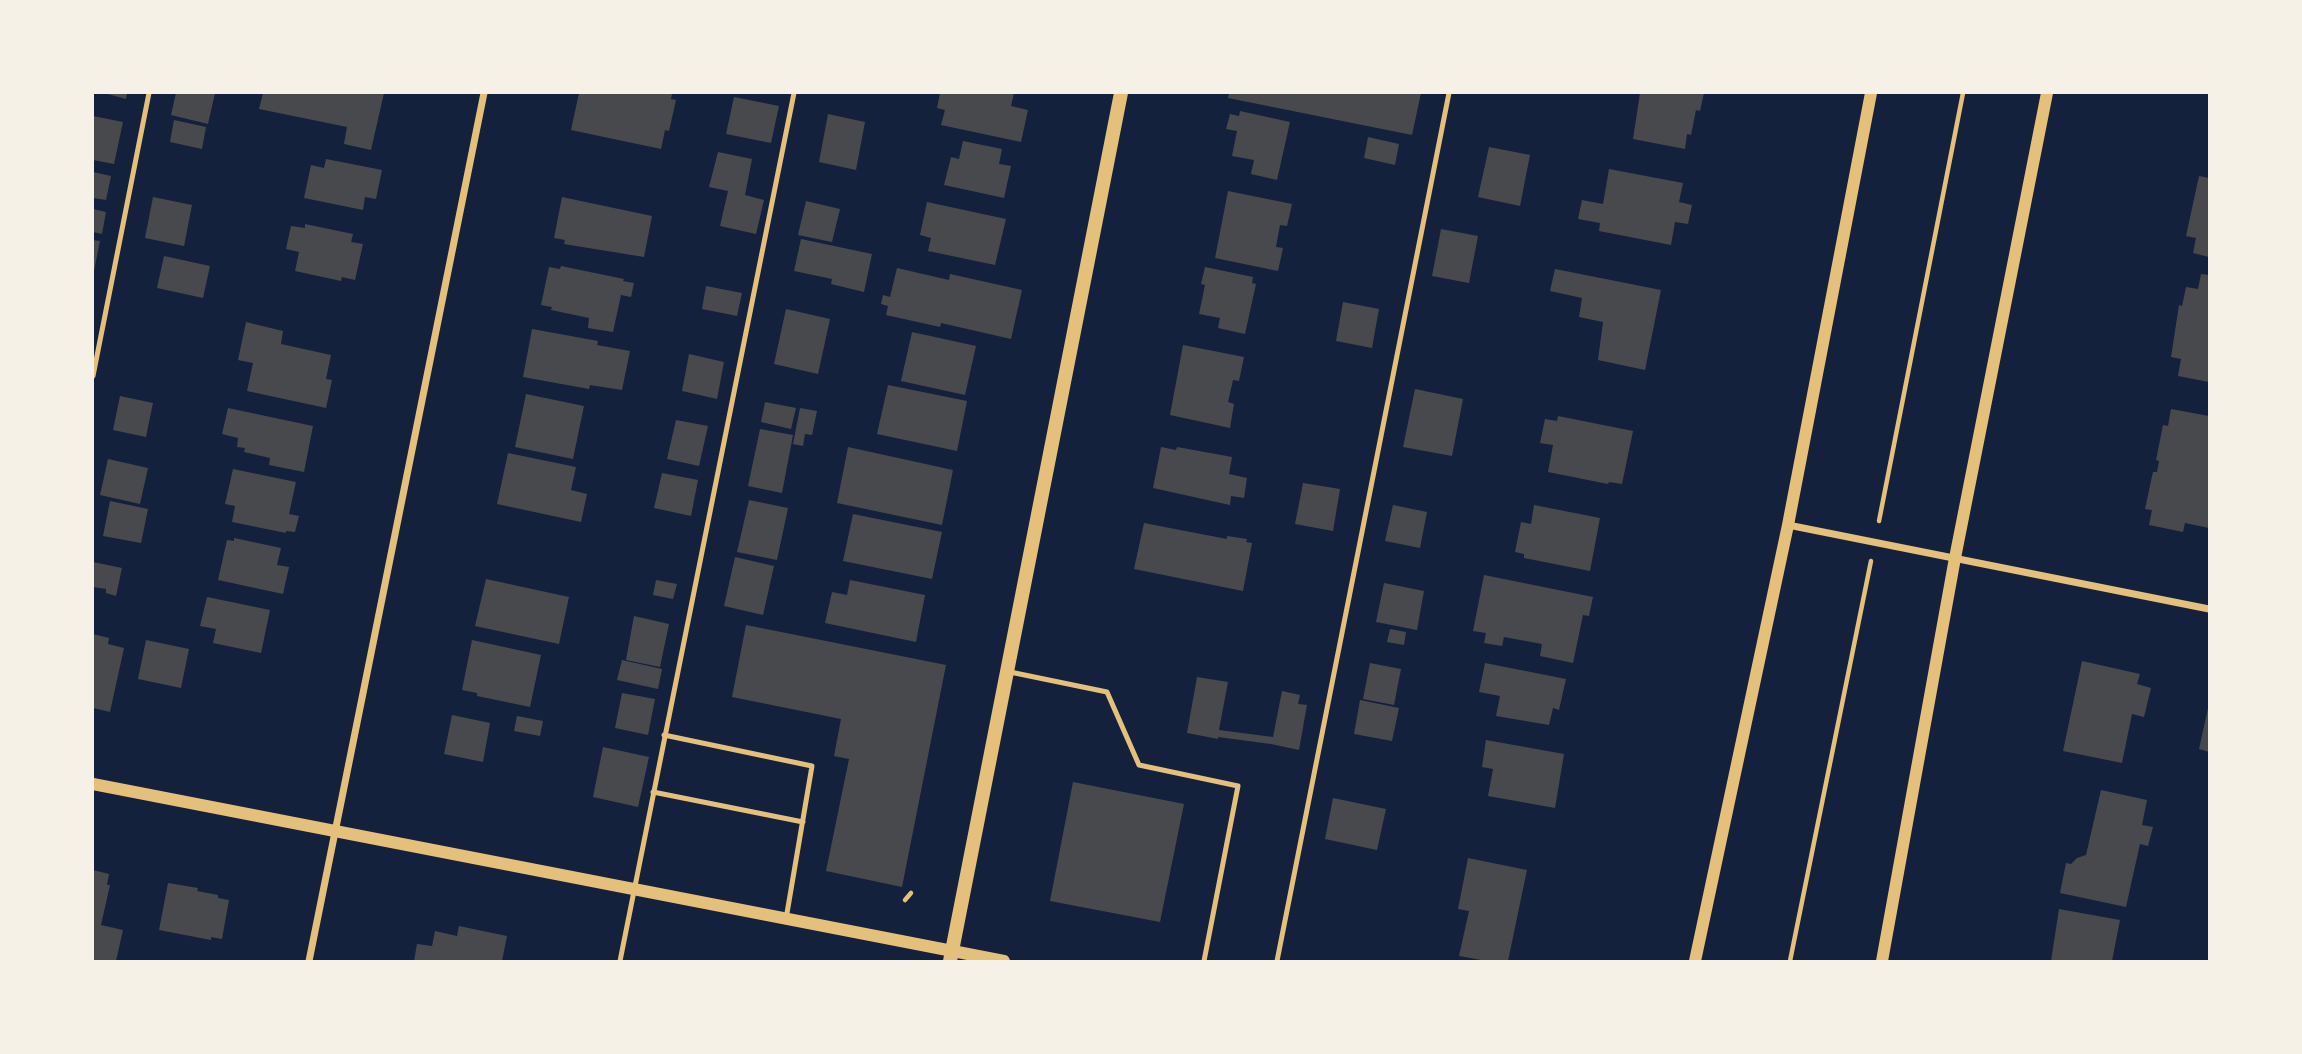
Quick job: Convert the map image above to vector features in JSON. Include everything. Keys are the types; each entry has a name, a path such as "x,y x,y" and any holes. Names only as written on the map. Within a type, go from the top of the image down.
{"main road":[{"path":"951,956 1121,93"}],"street":[{"path":"310,961 484,93"},
{"path":"1695,961 1788,524 1871,93"},
{"path":"1882,961 1955,558 2047,93"},
{"path":"1788,524 2209,609"},
{"path":"93,784 786,919 951,956 1004,961"}],"lane":[{"path":"93,376 149,93"},
{"path":"620,961 794,93"},
{"path":"1277,961 1449,93"},
{"path":"1007,671 1107,692 1139,765 1238,786 1204,961"},
{"path":"664,735 812,766 786,919"},
{"path":"653,792 803,822"}],"path":[{"path":"905,900 911,893"}],"building":[{"path":"104,93 127,93 126,99"},
{"path":"176,93 215,93 208,124 171,115"},
{"path":"263,93 384,93 371,150 344,144 347,127 259,109"},
{"path":"579,93 672,94 671,99 676,100 669,131 665,130 661,149 571,130"},
{"path":"940,93 1014,93 1011,106 1028,110 1021,142 941,125 945,110 937,108"},
{"path":"1229,93 1421,93 1412,135 1228,98"},
{"path":"1640,93 1704,93 1700,111 1696,110 1691,135 1687,134 1685,149 1633,139"},
{"path":"734,97 779,106 771,143 726,134"},
{"path":"1240,111 1290,122 1277,180 1251,174 1254,160 1232,156 1237,131 1226,129 1230,114 1239,116"},
{"path":"828,114 865,122 856,170 819,162"},
{"path":"93,116 123,122 114,164 93,160"},
{"path":"174,120 206,127 202,149 170,142"},
{"path":"1368,137 1399,144 1395,165 1364,158"},
{"path":"963,141 1002,149 999,164 1011,166 1004,198 944,185 951,157 959,159"},
{"path":"1489,147 1530,155 1520,206 1478,197"},
{"path":"718,152 752,159 745,195 764,200 756,234 720,226 728,191 709,187"},
{"path":"326,159 382,170 376,199 365,197 363,210 304,198 311,165 324,168"},
{"path":"1609,169 1683,183 1679,202 1692,205 1688,224 1675,222 1671,245 1599,231 1600,223 1578,219 1582,200 1603,204"},
{"path":"93,172 111,176 106,200 93,198"},
{"path":"2199,176 2209,178 2209,257 2193,253 2196,238 2186,236"},
{"path":"1228,191 1292,204 1287,226 1280,225 1276,247 1283,248 1278,271 1215,258"},
{"path":"153,197 192,205 184,246 145,238"},
{"path":"562,197 652,216 644,257 564,244 565,240 554,238"},
{"path":"806,201 840,209 832,242 798,235"},
{"path":"927,202 1006,219 995,265 928,251 931,238 920,235"},
{"path":"93,209 106,212 102,234 93,232"},
{"path":"305,224 353,234 351,242 363,244 355,280 342,277 341,281 295,271 299,252 286,249 291,226 305,228"},
{"path":"1441,229 1478,236 1469,283 1432,276"},
{"path":"801,239 872,254 864,292 831,284 832,279 794,271"},
{"path":"93,240 100,241 94,271 93,271"},
{"path":"164,256 210,266 203,298 157,288"},
{"path":"561,266 634,283 631,297 621,295 613,332 588,328 589,318 551,310 552,307 541,305 549,267 560,269"},
{"path":"1205,267 1253,277 1252,283 1256,284 1245,334 1218,328 1220,318 1199,314 1205,285 1201,284"},
{"path":"897,268 949,280 950,274 1022,290 1011,339 941,323 940,327 886,315 888,306 881,304 883,295 890,297"},
{"path":"1555,269 1661,290 1645,370 1598,360 1603,322 1579,317 1582,298 1550,291"},
{"path":"2201,274 2209,275 2209,382 2178,376 2181,359 2171,357 2179,305 2182,306 2186,287 2198,289"},
{"path":"706,286 742,293 737,316 702,309"},
{"path":"1343,302 1379,309 1372,348 1336,341"},
{"path":"786,309 830,319 818,374 774,364"},
{"path":"246,322 283,331 281,344 331,355 326,379 332,380 326,408 247,391 253,363 238,360"},
{"path":"532,329 598,341 597,345 630,351 622,390 590,385 589,389 523,377"},
{"path":"912,332 976,346 965,395 901,381"},
{"path":"1183,345 1244,357 1239,381 1233,380 1228,402 1234,404 1230,428 1170,415"},
{"path":"689,354 724,362 717,399 682,391"},
{"path":"888,385 967,401 957,451 877,434"},
{"path":"1415,389 1463,399 1452,456 1403,447"},
{"path":"526,394 584,406 573,459 515,447"},
{"path":"120,396 153,403 146,437 113,430"},
{"path":"765,402 796,408 791,429 761,422"},
{"path":"228,408 313,426 304,472 269,465 270,458 244,452 245,448 237,447 238,438 222,434"},
{"path":"800,408 817,411 812,435 805,434 803,446 793,444"},
{"path":"2171,409 2209,416 2209,528 2185,523 2183,532 2149,525 2152,510 2145,509 2153,472 2157,472 2159,461 2156,460 2163,425 2168,426"},
{"path":"1558,416 1633,431 1622,484 1608,484 1548,472 1553,445 1540,443 1545,419 1557,421"},
{"path":"676,420 708,426 699,466 667,459"},
{"path":"760,429 793,435 782,493 748,486"},
{"path":"848,447 953,470 942,525 837,503"},
{"path":"1161,447 1176,450 1177,447 1232,457 1229,474 1247,478 1244,498 1231,496 1230,505 1153,488"},
{"path":"508,453 576,467 571,490 587,494 581,522 497,504"},
{"path":"108,459 148,468 140,504 100,495"},
{"path":"233,469 296,482 289,514 299,516 295,532 286,533 232,522 235,506 225,504"},
{"path":"662,473 698,480 691,516 654,508"},
{"path":"1303,483 1340,489 1333,531 1295,524"},
{"path":"749,500 788,508 777,560 737,552"},
{"path":"110,501 148,509 141,543 103,536"},
{"path":"1393,505 1427,512 1420,548 1385,541"},
{"path":"1534,505 1600,518 1590,571 1524,558 1524,554 1515,552 1521,522 1531,524"},
{"path":"853,514 942,532 932,579 843,561"},
{"path":"1144,523 1227,539 1227,536 1247,539 1246,542 1252,543 1243,591 1134,569"},
{"path":"234,538 281,548 277,565 289,567 283,594 218,580 227,540 234,541"},
{"path":"735,557 774,566 763,615 724,606"},
{"path":"93,562 122,568 116,596 106,593 106,589 93,587"},
{"path":"1484,575 1593,597 1589,616 1583,615 1573,663 1540,656 1542,644 1504,637 1502,646 1484,643 1486,633 1473,631"},
{"path":"486,579 569,597 559,644 475,626"},
{"path":"656,580 677,584 673,599 653,595"},
{"path":"850,580 925,595 916,642 825,623 832,592 847,595"},
{"path":"1384,583 1424,591 1417,630 1376,622"},
{"path":"207,597 270,610 261,653 213,643 216,629 200,626"},
{"path":"634,616 669,624 660,667 626,660"},
{"path":"746,625 946,665 902,887 826,871 849,759 834,756 841,719 732,697"},
{"path":"1390,629 1406,632 1404,645 1387,642"},
{"path":"93,634 109,638 108,644 124,648 110,712 93,708"},
{"path":"146,640 189,649 181,688 138,679"},
{"path":"472,640 541,655 530,707 477,696 477,693 462,690"},
{"path":"622,660 662,669 658,689 617,680"},
{"path":"2082,661 2140,674 2137,684 2151,688 2144,717 2132,714 2122,763 2063,751"},
{"path":"1370,663 1401,669 1394,705 1363,699"},
{"path":"1485,663 1566,679 1559,710 1553,708 1549,725 1496,716 1500,696 1479,692"},
{"path":"1197,677 1228,682 1219,730 1273,737 1282,691 1300,695 1298,704 1307,705 1299,750 1187,733"},
{"path":"622,693 655,699 648,735 615,728"},
{"path":"1360,700 1399,708 1392,741 1354,734"},
{"path":"2209,708 2209,752 2199,749"},
{"path":"452,715 490,723 483,762 444,754"},
{"path":"517,716 543,721 540,736 514,731"},
{"path":"1486,740 1564,754 1555,808 1488,796 1493,769 1482,767"},
{"path":"603,747 649,757 638,807 593,797"},
{"path":"1073,782 1184,804 1160,922 1050,901"},
{"path":"2101,790 2147,800 2142,825 2153,827 2148,846 2140,844 2126,907 2060,893 2066,863 2071,864 2086,855"},
{"path":"1333,798 1386,809 1377,850 1325,839"},
{"path":"1468,858 1527,870 1508,961 1487,961 1459,956 1469,911 1458,909"},
{"path":"93,870 109,874 107,885 110,885 101,925 123,930 116,961 93,961"},
{"path":"168,883 198,888 197,891 229,900 222,939 211,937 211,940 159,930"},
{"path":"2059,909 2120,920 2112,961 2051,961"},
{"path":"459,926 507,936 502,961 414,961 417,944 432,946 435,931 457,936"}]}
